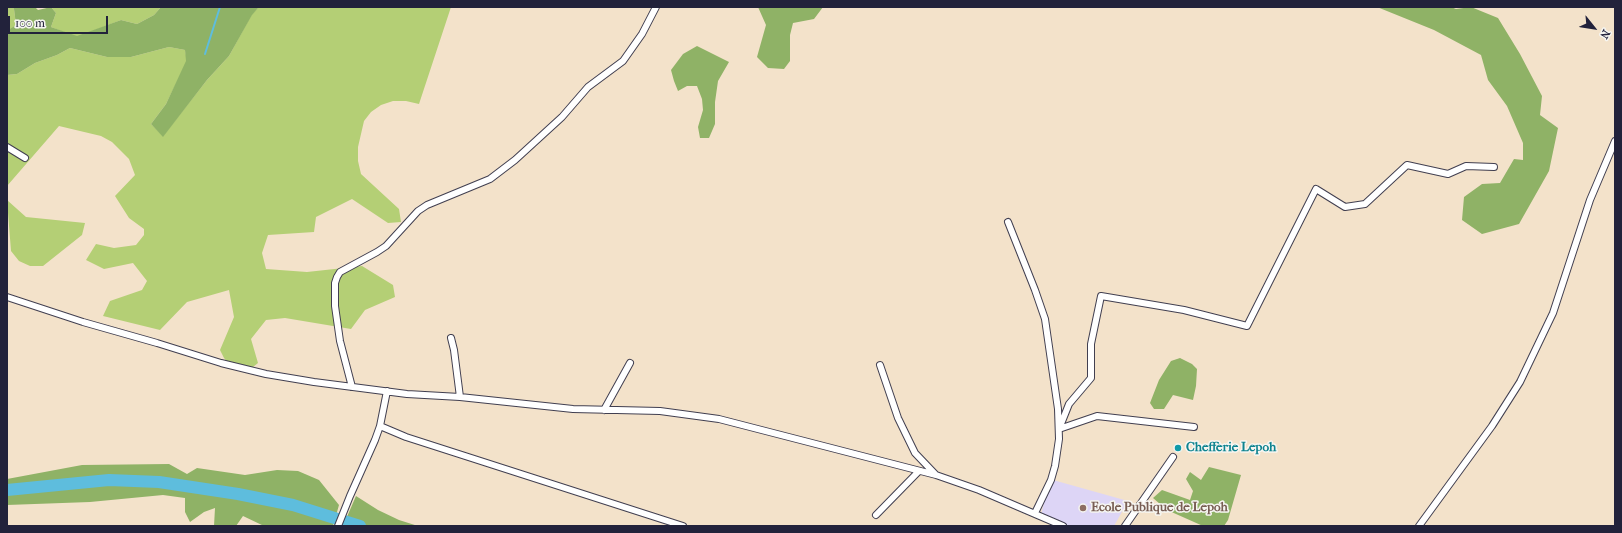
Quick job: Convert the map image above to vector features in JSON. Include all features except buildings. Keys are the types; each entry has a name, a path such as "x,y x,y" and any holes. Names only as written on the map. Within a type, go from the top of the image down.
{"street":[{"path":"352,387 340,341 335,306 336,277 340,272 386,246 418,211 427,205 490,179 515,160 567,113 588,87 623,61 642,34 656,7"},
{"path":"1419,526 1513,396 1553,313 1590,200 1615,141"},
{"path":"7,147 25,158"},
{"path":"1059,429 1069,404 1091,378 1091,344 1101,296 1184,310 1247,326 1316,189 1345,207 1365,204 1407,165 1448,174 1466,166 1494,167"},
{"path":"1008,222 1045,319 1059,429 1055,466 1051,480 1035,513"},
{"path":"7,297 83,322 228,365 274,376 387,391 573,409 660,411 719,419 936,475 969,486 1063,526"},
{"path":"451,338 460,397"},
{"path":"604,410 630,363"},
{"path":"880,365 898,418 915,453 936,475"},
{"path":"338,526 380,426 387,391"},
{"path":"1059,429 1097,416 1194,426"},
{"path":"380,426 406,437 684,526"},
{"path":"1125,526 1173,457"},
{"path":"876,515 919,471"}],"shaded area":[{"name":"Ecole Publique de Lepoh","path":"1053,480 1128,501 1114,526 1057,526 1040,519 1046,494"}],"green space":[{"path":"7,7 12,7 14,9 16,25 8,32"},
{"path":"12,7 35,7 38,10 51,7 56,13 51,27 77,36 121,20 137,24 154,15 161,7 259,7 252,15 229,56 207,80 163,137 151,124 166,104 186,61 185,50 169,47 131,57 107,57 70,48 57,55 35,63 17,74 7,75 7,31 16,25 14,9"},
{"path":"51,7 161,7 154,15 137,24 121,20 77,37 51,27 56,13"},
{"path":"259,7 451,7 419,104 406,101 393,101 381,105 371,112 364,121 358,147 358,161 361,174 399,209 401,222 388,223 352,199 316,217 314,232 268,235 262,253 266,269 307,272 362,266 393,285 395,297 365,310 351,329 285,318 266,320 251,339 258,363 253,367 246,368 229,364 220,350 234,317 229,290 187,302 160,330 103,316 110,301 142,290 147,281 133,263 104,269 86,260 96,244 114,248 136,245 144,235 144,229 129,218 115,196 135,175 129,159 112,142 101,136 59,126 7,186 7,75 17,74 35,63 57,55 70,48 107,57 131,57 169,47 185,50 187,61 166,104 151,124 163,136 207,80 229,56 252,14"},
{"path":"758,7 823,7 814,19 793,23 790,35 790,61 784,69 768,68 757,57 766,25"},
{"path":"1377,7 1451,7 1456,9 1471,7 1498,18 1520,54 1542,96 1540,115 1558,128 1549,171 1519,224 1482,234 1462,220 1464,197 1482,184 1500,183 1514,159 1523,160 1523,143 1507,106 1488,80 1481,55 1434,30"},
{"path":"697,46 729,62 718,81 715,102 715,124 709,138 700,138 698,127 703,110 702,99 697,86 687,86 678,91 671,70 683,54"},
{"path":"7,200 26,217 85,223 82,235 43,266 30,266 19,261 11,251"},
{"path":"1180,358 1192,364 1197,369 1193,400 1173,395 1164,409 1154,409 1150,403 1159,380 1171,361"},
{"path":"169,464 187,474 197,468 245,475 277,470 298,471 319,480 339,505 333,526 264,526 243,516 236,526 214,526 215,508 204,512 190,522 185,512 185,498 163,495 90,502 7,505 7,479 82,465"},
{"path":"1209,467 1241,475 1228,520 1224,526 1203,526 1167,510 1153,498 1162,490 1190,500 1193,491 1186,479 1190,472 1201,480"},
{"path":"356,496 378,510 399,520 418,526 343,526"}],"waterway":[{"path":"205,54 220,7"},
{"path":"7,490 109,480 159,482 238,494 293,505 360,526"}],"place":[{"name":"Chefferie Lepoh","path":"1178,448"},
{"name":"Ecole Publique de Lepoh","path":"1083,508"}]}
